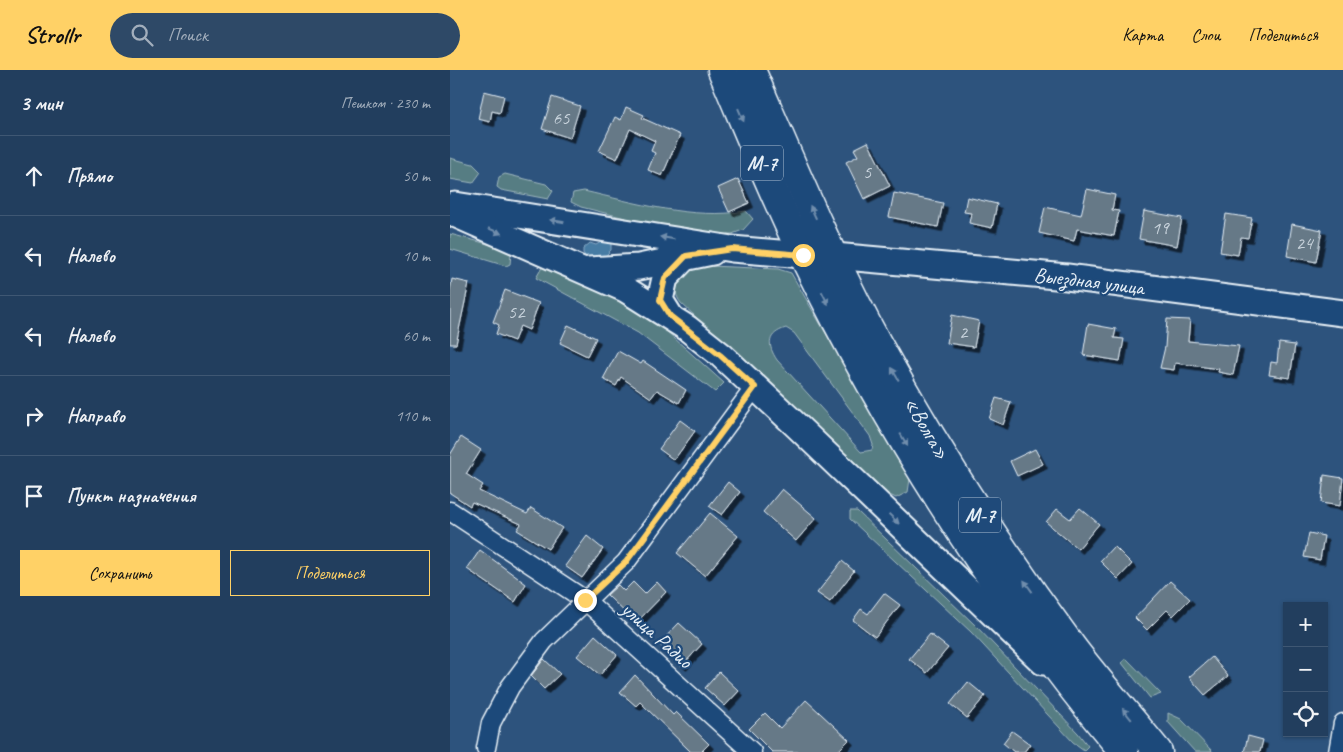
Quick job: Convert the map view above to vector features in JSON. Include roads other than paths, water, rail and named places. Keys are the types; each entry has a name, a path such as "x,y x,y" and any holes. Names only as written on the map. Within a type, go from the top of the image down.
{"highway":[{"name":"«Волга»","path":"722,70 803,255 874,390 931,486 1008,604 1076,694 1124,752"},
{"name":"«Волга»","path":"751,70 834,256 877,343 956,478 1012,563 1073,648 1158,752"}],"main road":[{"path":"450,204 613,236 803,255"},
{"path":"450,212 597,270 625,289 665,308 755,387 1076,694"},
{"path":"613,236 639,267 665,308"},
{"path":"597,270 613,236"},
{"path":"597,270 639,267 686,256 732,249"},
{"path":"665,308 665,278 686,256"},
{"name":"Выездная улица","path":"834,256 1068,277 1343,313"}],"street":[{"path":"486,748 492,723 510,687 544,641 626,562 755,387"},
{"name":"улица Радио","path":"450,511 585,600 752,752"},
{"path":"1338,752 1343,723"}],"water":[{"path":"603,241 611,244 611,250 607,254 608,258 587,259 583,249 590,243 596,245"}]}
